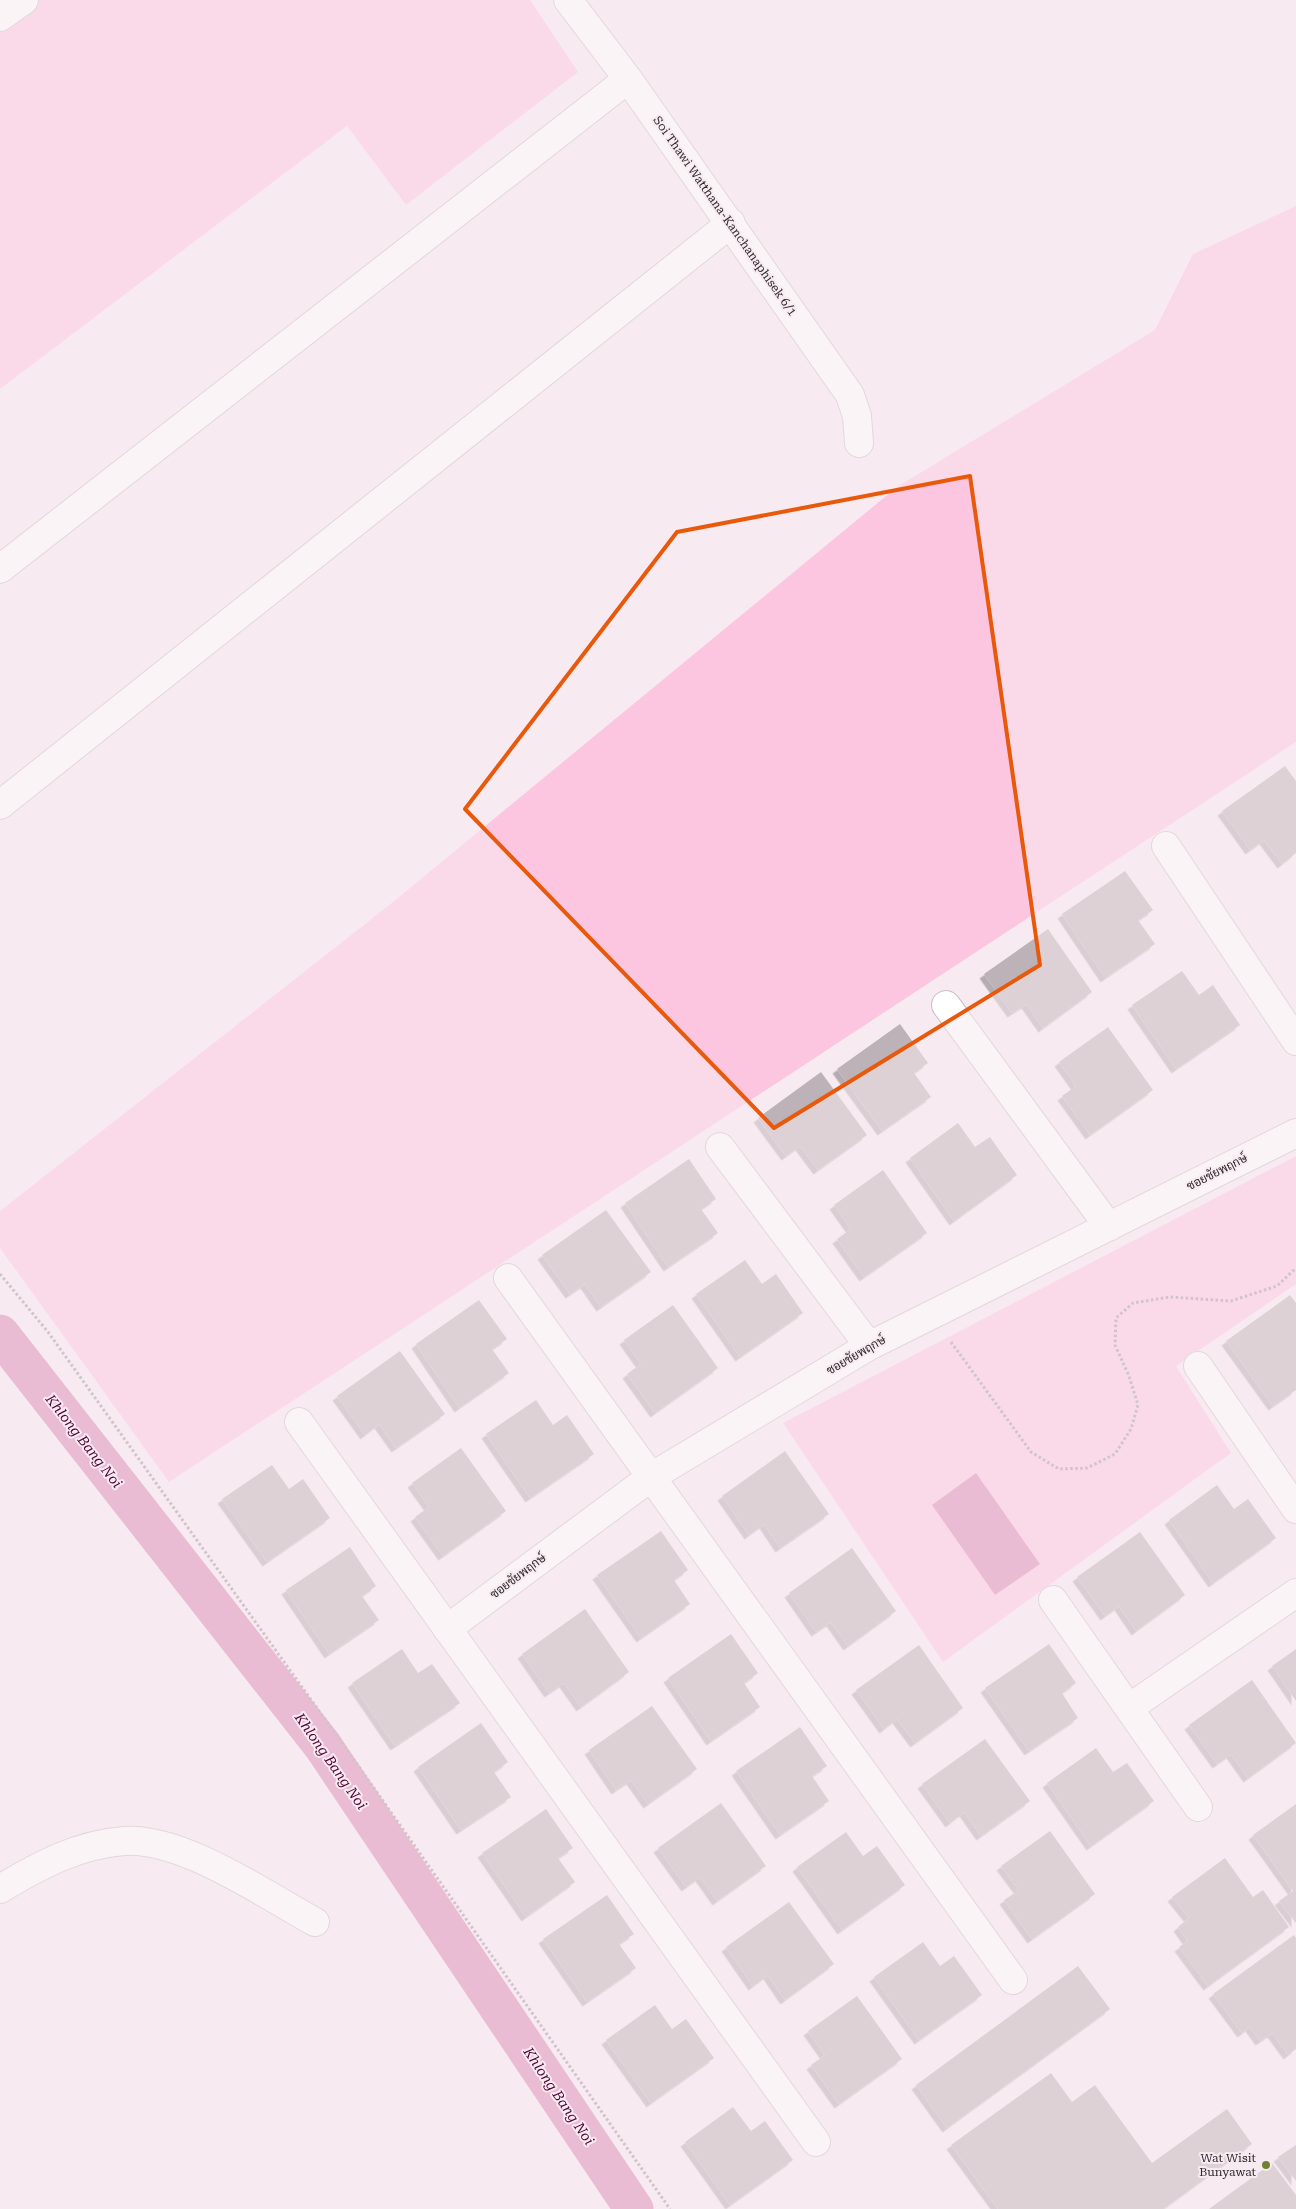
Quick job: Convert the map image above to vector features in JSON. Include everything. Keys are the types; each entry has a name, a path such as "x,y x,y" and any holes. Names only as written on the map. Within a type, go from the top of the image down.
{"street":[{"path":"0,17 24,0"},
{"name":"Soi Thawi Watthana-Kanchanaphisek 6/1","path":"568,0 628,79 731,223 850,395 857,416 859,443"},
{"path":"0,568 628,79"},
{"path":"0,805 731,223"},
{"path":"1166,846 1296,1041"},
{"path":"946,1005 1109,1226"},
{"name":"ซอยชัยพฤกษ์","path":"447,1629 651,1477 869,1346 1296,1133"},
{"path":"720,1147 869,1346"},
{"path":"508,1278 1013,1980"},
{"path":"1198,1366 1296,1509"},
{"path":"299,1422 816,2142"},
{"path":"1129,1708 1296,1593"},
{"path":"1053,1600 1198,1807"},
{"path":"0,1888 71,1852 124,1841 147,1842 170,1848 209,1864 315,1922"}],"path":[{"path":"932,1315 1032,1452 1059,1470 1087,1468 1115,1454 1131,1429 1138,1405 1129,1376 1115,1345 1116,1318 1133,1303 1170,1297 1231,1301 1276,1286 1296,1268"},
{"path":"0,1274 54,1340 357,1764 670,2209"}],"highlighted area":[{"path":"970,476 1040,965 774,1128 465,809 677,532"}],"shaded area":[{"path":"0,0 530,0 578,72 406,205 347,126 0,389"},
{"path":"1296,206 1296,742 169,1482 0,1248 0,1211 388,906 897,487 1155,330 1193,254"},
{"path":"1296,1156 1296,1284 1176,1366 1231,1453 943,1662 783,1423"},
{"path":"976,1473 1040,1564 995,1595 932,1505"}],"building":[{"path":"1285,766 1296,781 1296,853 1282,864 1264,840 1250,850 1222,811"},
{"path":"1125,871 1153,910 1138,920 1155,944 1105,978 1062,914"},
{"path":"1048,929 1092,992 1043,1028 1026,1004 1012,1013 984,974"},
{"path":"1182,971 1199,995 1213,985 1240,1025 1176,1069 1132,1005"},
{"path":"900,1024 928,1063 914,1073 931,1097 882,1131 837,1069"},
{"path":"1108,1027 1153,1090 1090,1135 1062,1096 1076,1086 1059,1062"},
{"path":"821,1072 867,1135 818,1170 800,1146 786,1156 758,1118"},
{"path":"958,1123 975,1147 990,1137 1017,1175 954,1221 910,1158"},
{"path":"689,1159 716,1199 701,1209 718,1233 668,1267 625,1203"},
{"path":"883,1170 927,1233 864,1277 837,1239 851,1229 834,1205"},
{"path":"606,1210 651,1272 601,1307 585,1284 570,1294 542,1255"},
{"path":"745,1260 762,1284 776,1274 803,1313 740,1357 696,1294"},
{"path":"1290,1295 1296,1303 1296,1390 1273,1406 1226,1341"},
{"path":"479,1300 507,1339 492,1349 509,1373 459,1408 416,1344"},
{"path":"673,1305 718,1368 655,1413 627,1374 641,1364 624,1340"},
{"path":"400,1351 445,1414 396,1448 379,1424 365,1435 337,1396"},
{"path":"536,1400 553,1425 567,1415 594,1454 530,1498 486,1434"},
{"path":"461,1448 506,1511 443,1556 415,1517 429,1507 412,1483"},
{"path":"785,1451 829,1514 780,1548 764,1524 749,1535 722,1496"},
{"path":"272,1465 289,1489 303,1479 330,1518 267,1562 222,1499"},
{"path":"1217,1485 1234,1509 1248,1499 1276,1538 1213,1583 1169,1520"},
{"path":"661,1531 688,1570 674,1580 690,1604 641,1638 597,1575"},
{"path":"1140,1532 1185,1595 1136,1631 1119,1606 1105,1616 1077,1577"},
{"path":"350,1547 376,1586 362,1596 379,1620 329,1654 286,1590"},
{"path":"852,1548 896,1611 848,1646 831,1622 816,1632 789,1593"},
{"path":"585,1609 629,1672 581,1707 564,1683 549,1693 522,1654"},
{"path":"731,1634 758,1673 744,1683 760,1707 711,1741 668,1678"},
{"path":"1049,1644 1076,1683 1062,1693 1078,1718 1029,1751 985,1688"},
{"path":"919,1645 963,1708 915,1743 897,1719 884,1729 856,1690"},
{"path":"402,1649 418,1673 432,1664 460,1703 395,1746 352,1683"},
{"path":"1296,1649 1296,1701 1272,1666"},
{"path":"1252,1680 1296,1743 1248,1778 1231,1754 1217,1764 1189,1725"},
{"path":"652,1706 697,1769 648,1804 631,1780 616,1790 589,1750"},
{"path":"481,1723 508,1762 494,1772 511,1797 461,1830 418,1767"},
{"path":"800,1727 827,1766 812,1776 829,1801 780,1835 736,1771"},
{"path":"985,1739 1030,1801 981,1836 964,1812 950,1823 922,1784"},
{"path":"1096,1748 1113,1772 1127,1763 1154,1801 1091,1846 1047,1783"},
{"path":"721,1803 766,1866 717,1901 700,1877 686,1887 658,1848"},
{"path":"1296,1804 1296,1923 1279,1901 1293,1891 1253,1835"},
{"path":"546,1809 573,1848 558,1858 575,1882 526,1917 482,1853"},
{"path":"1050,1831 1095,1894 1032,1939 1004,1900 1019,1890 1001,1866"},
{"path":"846,1832 863,1856 877,1846 905,1885 842,1930 797,1867"},
{"path":"1225,1858 1253,1897 1263,1890 1289,1927 1208,1986 1179,1947 1188,1941 1178,1927 1189,1918 1172,1897"},
{"path":"607,1895 634,1934 619,1944 636,1968 587,2002 543,1939"},
{"path":"789,1902 834,1964 785,2000 768,1975 753,1986 726,1947"},
{"path":"1294,1935 1296,1938 1296,2049 1288,2055 1272,2033 1260,2041 1250,2027 1242,2033 1213,1994"},
{"path":"923,1942 940,1966 954,1956 982,1995 919,2040 874,1977"},
{"path":"1078,1966 1110,2009 947,2128 916,2085"},
{"path":"857,1996 902,2059 839,2104 811,2065 825,2055 808,2031"},
{"path":"655,2005 672,2029 686,2019 714,2058 651,2103 606,2040"},
{"path":"1051,2073 1072,2102 1095,2085 1152,2163 1227,2109 1252,2144 1163,2209 998,2209 951,2145"},
{"path":"733,2107 751,2131 765,2121 793,2160 730,2205 685,2142"},
{"path":"1296,2145 1296,2181 1278,2157"},
{"path":"1272,2163 1296,2195 1296,2209 1209,2209"}],"waterway":[{"name":"Khlong Bang Noi","path":"0,1334 323,1746 634,2209"}],"place":[{"name":"Wat Wisit Bunyawat","path":"1266,2165"}]}
